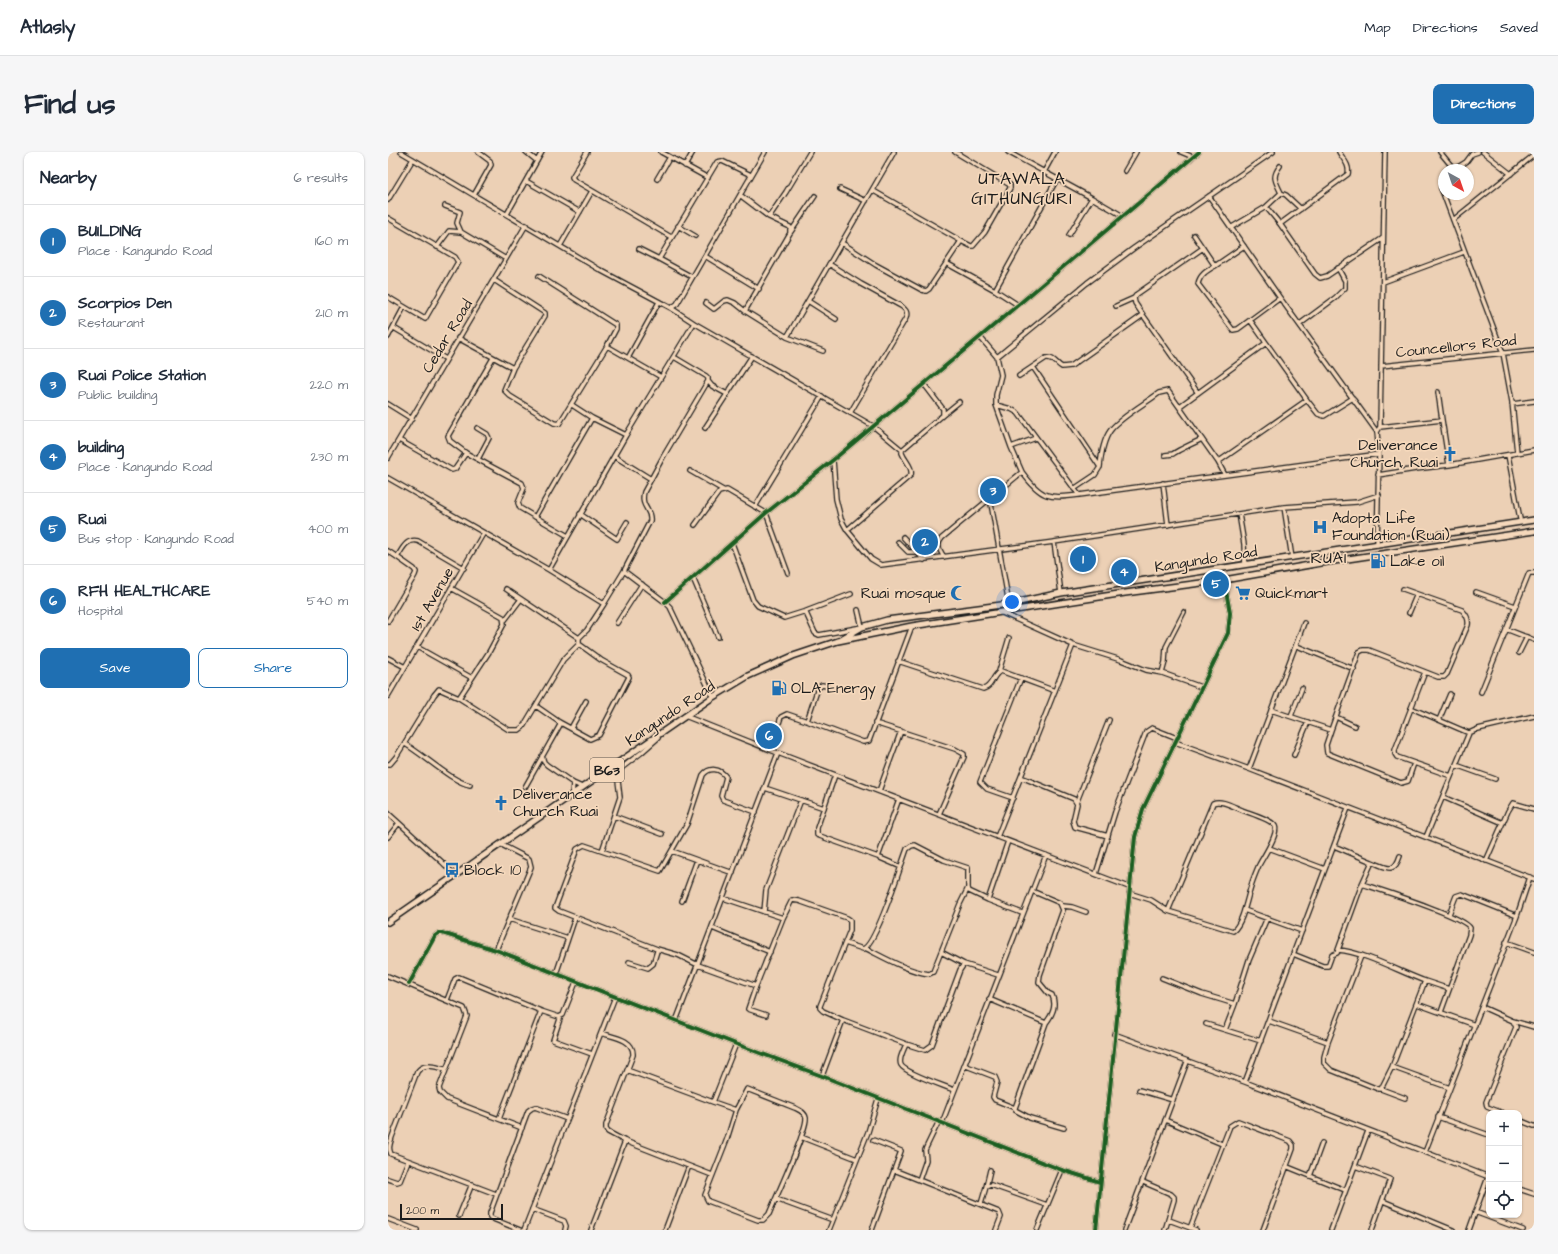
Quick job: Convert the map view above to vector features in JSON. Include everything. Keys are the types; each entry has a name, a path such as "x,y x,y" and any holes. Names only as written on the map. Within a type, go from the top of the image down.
{"highway":[{"name":"Kangundo Road","path":"838,641 862,627 887,620 1008,604 1061,593 1534,520"},
{"name":"Kangundo Road","path":"388,922 713,697 748,676 778,662 838,641 912,626 999,612 1224,580 1321,563 1534,530"},
{"path":"1244,565 1244,576"},
{"path":"887,620 886,624 890,630"}],"street":[{"path":"401,152 600,270 671,308 694,323 873,426 902,450 903,457 911,468 910,475 847,530"},
{"path":"474,195 491,163 478,152"},
{"path":"526,152 537,161"},
{"path":"507,214 542,152"},
{"path":"587,152 572,177 577,182 671,237"},
{"path":"661,152 708,178"},
{"path":"685,166 693,152"},
{"path":"671,308 677,304 765,152"},
{"path":"768,217 786,192 810,152"},
{"path":"787,337 894,152"},
{"path":"872,190 961,241 971,246 975,245 985,232 1011,187 1009,183 955,152"},
{"path":"1008,152 1123,216"},
{"path":"1044,172 1055,152"},
{"path":"1125,171 1136,152"},
{"path":"1181,152 1193,157"},
{"path":"666,602 766,513 833,460 1199,152"},
{"path":"997,357 1086,283 1273,152"},
{"path":"1280,224 1345,178 1349,169 1339,152"},
{"path":"1377,432 1380,427 1385,152"},
{"path":"1440,152 1449,164"},
{"path":"1462,164 1466,162 1472,154 1478,152"},
{"path":"1483,152 1511,174"},
{"path":"1453,220 1534,155"},
{"path":"658,179 670,157"},
{"path":"388,200 413,159"},
{"path":"659,259 671,237 720,161 732,165 751,175"},
{"path":"1280,166 1274,174 1274,177 1281,193 1286,195 1301,209"},
{"path":"995,290 1057,179"},
{"path":"526,181 580,212"},
{"path":"840,189 866,201"},
{"path":"388,190 392,192"},
{"path":"560,246 592,191"},
{"path":"1232,228 1266,207 1281,193"},
{"path":"740,195 768,217 790,227 790,233"},
{"path":"745,311 790,233 815,196"},
{"path":"1209,196 1280,298 1377,432 1379,454 1377,545"},
{"path":"1069,234 1092,198"},
{"path":"1446,200 1503,353 1512,404 1517,453"},
{"path":"445,206 460,212 457,223 461,232"},
{"path":"1266,207 1318,277 1324,277 1383,238"},
{"path":"388,218 455,257 458,262 427,318 424,318 388,297"},
{"name":"Cedar Road","path":"388,458 526,225"},
{"path":"678,226 695,236"},
{"path":"437,247 449,231 461,232 506,259"},
{"path":"1194,235 1215,266"},
{"path":"842,242 876,265 926,291 929,289 961,241"},
{"path":"1244,246 1204,273 1199,279 1198,284 1233,330 1238,329 1280,298"},
{"path":"1116,306 1134,298 1203,248"},
{"path":"639,249 692,278"},
{"path":"1383,282 1464,252"},
{"path":"705,256 759,289"},
{"path":"946,263 995,290 1018,305"},
{"path":"829,264 901,306 907,313 906,318 850,413"},
{"path":"1300,324 1335,298 1345,288 1345,281 1338,268"},
{"path":"494,280 545,312 545,316 513,368 504,388 505,392 557,424 561,423 572,406 616,328 614,323 539,276"},
{"path":"1134,298 1143,315 1198,393"},
{"path":"706,303 714,309 724,301 728,300 787,337 823,351"},
{"path":"808,301 836,319"},
{"path":"628,358 659,302"},
{"path":"388,337 404,307"},
{"path":"1019,376 1042,360 1050,358 1062,367 1071,366 1143,315"},
{"path":"1250,320 1318,414 1324,416 1353,398"},
{"path":"549,570 626,435 694,323"},
{"path":"394,328 446,359"},
{"path":"980,337 997,357 1000,366 1001,375 996,395 996,405 1011,447 1022,472 1036,489 1046,496 1057,497 1079,495 1379,454"},
{"path":"458,338 513,368"},
{"path":"1180,406 1266,343"},
{"path":"607,346 661,377"},
{"name":"Councellors Road","path":"1381,366 1534,350"},
{"path":"705,428 752,356"},
{"path":"674,357 706,376 712,386 727,394"},
{"path":"493,358 448,436 450,441 466,453 522,483 524,488 518,505 535,517 568,536"},
{"path":"1033,367 1100,467"},
{"path":"388,764 394,761 436,691 439,689 459,698 509,730 519,730 523,727 563,660 579,644 579,638 587,630 624,571 650,521 650,514 643,504 643,498 651,479 708,381"},
{"path":"924,384 943,409 944,415"},
{"path":"1074,489 1095,475 1100,467 1101,456 1105,443 1110,432 1117,423 1164,391 1170,392 1218,462 1225,475"},
{"path":"1438,392 1449,465"},
{"path":"755,507 822,396"},
{"path":"1218,462 1308,400"},
{"path":"1512,404 1534,401"},
{"path":"902,450 959,402"},
{"path":"388,404 412,419"},
{"path":"996,405 1011,408 1016,411 1079,495"},
{"path":"572,406 626,435"},
{"path":"535,517 592,418"},
{"path":"1380,427 1442,420"},
{"path":"477,428 487,434 489,438 478,459"},
{"path":"1011,447 1036,438"},
{"path":"1165,455 1173,454 1202,439"},
{"path":"400,440 452,470 455,469 466,453"},
{"path":"1378,475 1449,465 1534,450"},
{"path":"1508,454 1520,519"},
{"path":"614,456 651,479"},
{"path":"833,460 838,510 847,530 870,559 881,566 1239,514 1284,508 1357,502 1379,495"},
{"path":"690,471 723,490 727,490 766,513 788,573"},
{"path":"944,557 938,548 938,542 1022,472"},
{"path":"388,478 483,534 549,570 604,604"},
{"path":"1163,483 1168,525"},
{"path":"695,525 719,492 723,490"},
{"path":"990,498 1008,604"},
{"path":"1284,508 1292,558"},
{"path":"580,514 617,538 627,522"},
{"path":"1239,514 1244,544 1244,565"},
{"name":"1st Avenue","path":"388,696 483,534"},
{"path":"904,537 924,560"},
{"path":"397,558 407,543 414,540 464,568"},
{"path":"898,542 908,552 917,552"},
{"path":"1054,542 1061,593"},
{"path":"732,544 755,604 784,618 851,594"},
{"path":"388,551 416,572 388,622"},
{"path":"624,571 666,602 670,607 713,697"},
{"path":"1481,692 1529,573 1534,573"},
{"path":"693,578 718,637"},
{"path":"1096,1230 1114,1034 1135,837 1143,809 1229,629 1230,613 1224,580"},
{"path":"617,623 642,584"},
{"path":"451,588 505,620"},
{"path":"506,589 579,638"},
{"path":"1403,589 1462,610 1466,614 1468,625 1447,674 1441,678 1368,650 1359,652 1326,745 1327,753 1401,783 1408,781 1414,763"},
{"path":"1476,592 1515,606"},
{"path":"1409,613 1417,594"},
{"path":"459,698 489,652 505,620 521,599"},
{"path":"803,612 807,614 817,635 862,627 858,610"},
{"path":"999,612 1073,645 1201,687"},
{"path":"1162,673 1165,662 1166,647 1184,612"},
{"path":"1249,769 1304,623"},
{"path":"770,750 783,714 787,714 866,742 870,739 912,626"},
{"path":"1506,629 1534,640"},
{"path":"1519,653 1527,637"},
{"path":"898,661 983,689 990,686 998,671 1009,638"},
{"path":"536,706 590,739 599,735 629,677 601,660 579,644"},
{"path":"997,837 1073,645"},
{"path":"1295,647 1298,646 1354,669"},
{"path":"417,647 472,678"},
{"path":"388,658 405,668"},
{"path":"998,671 1001,670 1054,691"},
{"path":"1425,672 1394,752 1397,757 1451,776"},
{"path":"1013,798 987,789 980,782 1021,678"},
{"path":"807,721 818,688 822,685 827,686"},
{"path":"1291,716 1302,688"},
{"path":"1439,720 1450,694"},
{"path":"570,728 586,700"},
{"path":"1411,708 1469,733"},
{"path":"1271,710 1331,730"},
{"path":"685,716 1129,887"},
{"path":"1426,837 1469,733 1478,729 1534,716"},
{"path":"1336,717 1355,726"},
{"path":"1108,836 1074,827 1073,821 1077,801 1109,720"},
{"path":"525,787 560,725 560,722"},
{"path":"1294,755 1308,722"},
{"path":"875,723 955,749 964,754 939,814"},
{"path":"1096,874 1121,797 1146,732 1152,728 1176,740 1249,769 1532,878 1425,1152"},
{"path":"602,851 620,797 617,773 642,753 663,731"},
{"path":"879,791 901,731"},
{"path":"405,744 416,750 461,782 470,784"},
{"path":"676,1021 778,753"},
{"path":"542,756 547,765 573,783 582,787"},
{"path":"1456,765 1496,779"},
{"path":"756,812 723,800 721,796 726,777 724,774 710,769 703,775 686,824 660,871 632,863 584,845 576,849 555,906 556,910 575,918 657,949 678,955 698,965 756,986"},
{"path":"835,775 817,828 817,835 878,857 900,867"},
{"path":"1021,777 1077,801"},
{"path":"572,794 573,783"},
{"path":"765,788 824,808"},
{"path":"1443,797 1503,822"},
{"path":"878,857 899,799"},
{"path":"764,912 766,890 802,800"},
{"path":"1129,892 1151,900 1168,911 1233,931 1236,929 1244,910 1251,884 1269,848 1275,831 1273,824 1264,818 1228,804 1215,802 1209,810 1168,911"},
{"path":"1486,861 1513,803 1534,809"},
{"path":"1246,1082 1348,808"},
{"path":"388,813 455,875"},
{"path":"614,816 662,834"},
{"path":"388,837 400,823"},
{"path":"988,900 1008,841"},
{"path":"496,950 531,866 529,859 500,844"},
{"path":"845,943 865,948 923,974 933,972 960,904 968,888 968,868 944,860 915,845 911,846 908,849 900,867 882,917 869,945 865,948"},
{"path":"1334,846 1390,868 1393,868 1398,864 1400,856"},
{"path":"1269,848 1325,869"},
{"path":"672,851 733,873"},
{"path":"919,1180 926,1160 925,1150 940,1122 954,1090 1022,913 1046,855"},
{"path":"682,901 697,860"},
{"path":"1294,954 1323,966 1328,966 1332,955 1337,954 1362,884 1372,862"},
{"path":"1362,884 1449,914 1467,923 1470,928 1469,935 1441,1012"},
{"path":"968,888 972,893 1022,913"},
{"path":"1032,891 1060,903 1063,906 1072,907 1086,912"},
{"path":"1449,914 1456,896 1462,894 1517,916"},
{"path":"723,898 783,918"},
{"path":"766,1015 748,1009 789,903 795,900 847,918 850,920 851,924 820,1008 823,1011 843,1020 906,1044 925,1050 932,1045 960,970 964,964"},
{"path":"1015,1108 1046,1023 1051,1016 1054,1007 1054,999 1039,982 1040,975 1063,915 1063,906"},
{"path":"1244,910 1302,931"},
{"path":"556,974 575,918"},
{"path":"1225,1030 1249,960 1267,918"},
{"path":"510,919 568,938"},
{"path":"712,928 770,952"},
{"path":"408,984 435,936 438,933 442,933 496,950 1062,1170 1100,1182"},
{"path":"1506,942 1534,952"},
{"path":"630,962 648,968 653,964 657,949"},
{"path":"1338,950 1361,956 1449,989"},
{"path":"941,952 964,964 998,975"},
{"path":"1361,956 1328,1042 1324,1063 1327,1067 1378,1089 1405,1098"},
{"path":"388,976 464,1008 467,1016 445,1069 439,1088 443,1096 447,1099 522,1128"},
{"path":"447,1000 455,979 459,977 541,1012 561,1016"},
{"path":"1162,978 1202,994 1235,1004"},
{"path":"1381,1089 1392,1067 1425,981"},
{"path":"576,982 561,1016 553,1040 592,1054"},
{"path":"524,1230 615,997"},
{"path":"990,999 1046,1023"},
{"path":"1417,1004 1475,1025"},
{"path":"1482,1006 1513,1021 1534,1028"},
{"path":"499,1119 541,1012"},
{"path":"822,1076 843,1020"},
{"path":"1269,1021 1328,1042"},
{"path":"1494,1110 1487,1107 1486,1102 1515,1029 1513,1021"},
{"path":"1206,1024 1261,1042"},
{"path":"601,1033 628,1043 631,1046 633,1055 606,1125 606,1129 612,1135 625,1141 712,1175"},
{"path":"1114,1034 1187,1062 1246,1082 1368,1131 1486,1176"},
{"path":"713,1102 736,1044"},
{"path":"906,1044 900,1060 901,1065 904,1068 925,1079 954,1090"},
{"path":"1124,1230 1187,1062"},
{"path":"964,1065 995,1077 997,1082 993,1099 1015,1108 1015,1110 1030,1118 1064,1128"},
{"path":"445,1069 425,1066 421,1067 417,1072 388,1148 391,1154 496,1194"},
{"path":"1392,1067 1450,1088"},
{"path":"627,1070 736,1110"},
{"path":"749,1089 795,1108 806,1115 801,1137 776,1199 767,1218 763,1220 758,1220 706,1199 706,1191 727,1139 736,1110 745,1091 749,1089"},
{"path":"1139,1090 1173,1100"},
{"path":"829,1230 857,1159 878,1099"},
{"path":"520,1230 493,1219 490,1217 490,1213 528,1111 535,1107 567,1119"},
{"path":"1438,1118 1486,1134"},
{"path":"1165,1120 1222,1144"},
{"path":"1190,1228 1230,1126 1238,1121 1290,1141 1294,1149 1264,1230"},
{"path":"1522,1121 1534,1126"},
{"path":"1330,1230 1368,1131"},
{"path":"801,1137 857,1159"},
{"path":"872,1230 901,1151 873,1140"},
{"path":"591,1230 625,1141"},
{"path":"1310,1176 1322,1143"},
{"path":"388,1178 397,1182 400,1181 408,1161"},
{"path":"665,1230 689,1166"},
{"path":"1355,1166 1390,1179 1372,1230"},
{"path":"1288,1167 1345,1190"},
{"path":"894,1170 981,1204 1000,1214 996,1230"},
{"path":"981,1204 990,1170"},
{"path":"1037,1230 1062,1170"},
{"path":"1143,1182 1171,1194 1174,1197 1169,1220 1165,1230"},
{"path":"1469,1230 1487,1182"},
{"path":"459,1216 472,1184"},
{"path":"986,1187 991,1185 1047,1204"},
{"path":"1522,1190 1534,1194"},
{"path":"776,1199 833,1220"},
{"path":"1383,1201 1453,1230"},
{"path":"532,1209 564,1221 566,1226 565,1230"},
{"path":"1475,1212 1523,1230"},
{"path":"388,1219 416,1230"},
{"path":"1169,1220 1196,1230"}],"cycle path":[{"path":"665,602 766,513 833,460 1199,152"},
{"path":"1096,1230 1135,837 1143,809 1228,633 1230,613 1224,580"},
{"path":"409,984 435,936 442,933 496,950 1062,1170 1100,1182"}],"place":[{"name":"Deliverance Church, Ruai","path":"1450,454"},
{"name":"Ruai Police Station","path":"993,491"},
{"name":"Adopta Life Foundation (Ruai)","path":"1320,527"},
{"name":"Scorpios Den","path":"925,542"},
{"name":"BUILDING","path":"1083,559"},
{"name":"Lake oil","path":"1378,561"},
{"name":"building","path":"1124,572"},
{"name":"Ruai","path":"1216,584"},
{"name":"Ruai mosque","path":"958,593"},
{"name":"Quickmart","path":"1243,593"},
{"name":"OLA Energy","path":"779,688"},
{"name":"RFH HEALTHCARE","path":"769,736"},
{"name":"Deliverance Church Ruai","path":"501,803"},
{"name":"Block 10","path":"452,870"}],"district":[{"name":"UTAWALA GITHUNGURI","path":"1022,188"},
{"name":"RUAI","path":"1329,557"}]}
